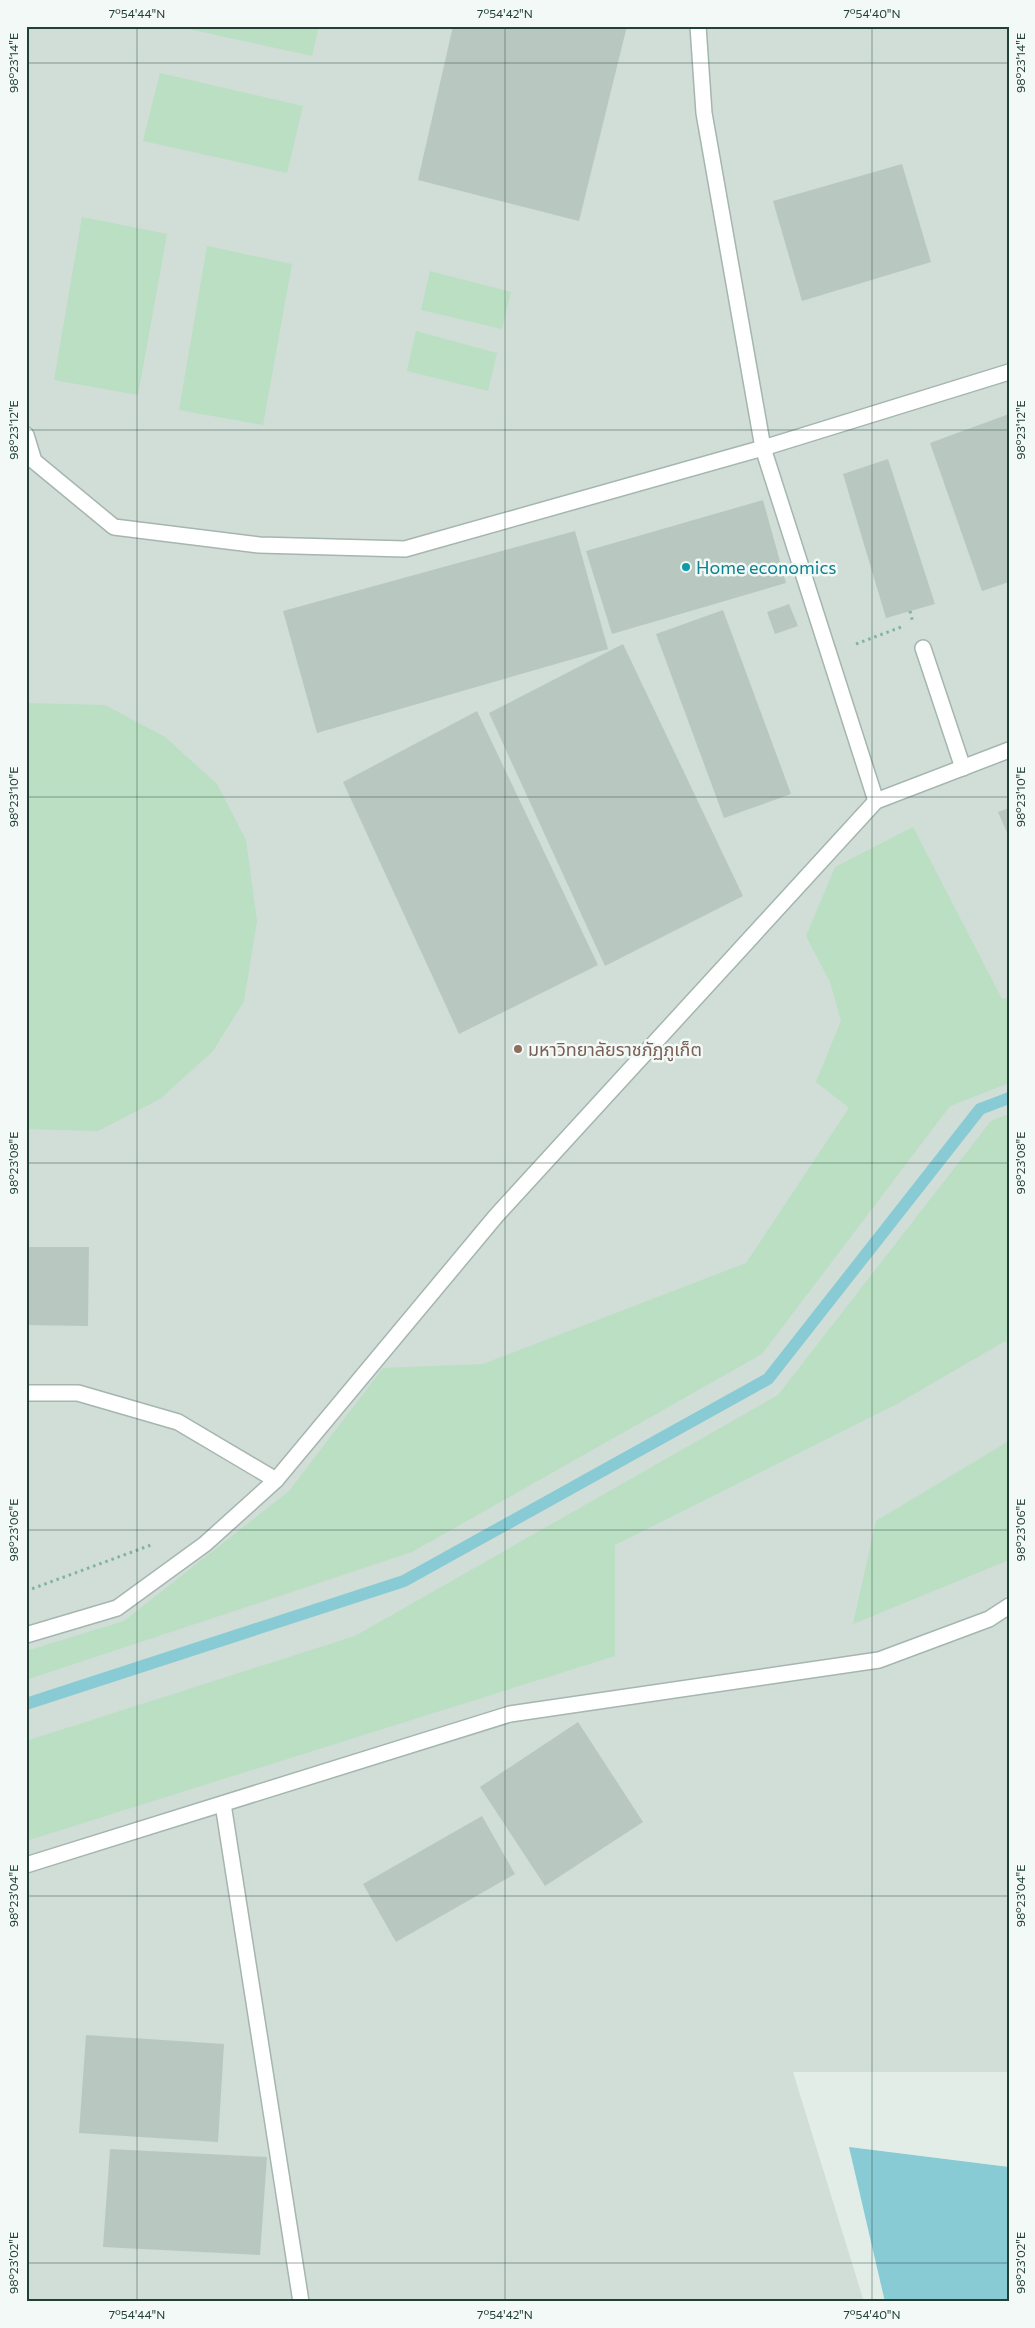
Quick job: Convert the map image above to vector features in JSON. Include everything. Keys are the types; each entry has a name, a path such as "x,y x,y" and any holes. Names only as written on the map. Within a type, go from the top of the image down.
{"lane":[{"path":"698,26 704,113 763,448 876,801"},
{"path":"26,435 34,461 114,527 259,544 405,549 763,448 1009,372"},
{"path":"923,648 963,768"},
{"path":"26,1634 116,1608 205,1544 276,1480 496,1216 876,801 1009,750"},
{"path":"26,1392 78,1392 178,1422 276,1480"},
{"path":"26,1865 510,1714 879,1660 989,1619 1009,1606"},
{"path":"223,1804 301,2302"}],"path":[{"path":"829,654 913,622"}],"shaded area":[{"name":"มหาวิทยาลัยราชภัฏภูเก็ต","path":"26,26 1009,26 1009,2072 793,2072 864,2302 26,2302"}],"green space":[{"path":"175,26 319,26 312,56"},
{"path":"160,73 303,106 287,173 143,141"},
{"path":"82,217 167,234 138,395 54,380"},
{"path":"207,246 292,264 263,425 179,410"},
{"path":"430,271 511,292 502,329 421,310"},
{"path":"416,331 497,353 488,391 407,371"},
{"path":"26,703 105,705 165,737 217,784 246,840 257,921 244,1001 213,1051 160,1099 98,1131 26,1129"},
{"path":"913,827 1002,999 1009,998 1009,1083 950,1106 762,1354 412,1552 26,1680 26,1651 124,1621 289,1491 383,1368 483,1364 746,1263 849,1108 816,1082 841,1021 830,982 806,936 835,867"},
{"path":"1009,1114 1009,1345 1005,1341 897,1404 615,1545 615,1656 26,1841 26,1741 355,1636 778,1395 991,1121"},
{"path":"1009,1441 1009,1560 853,1624 876,1521"}],"water":[{"path":"849,2147 1009,2167 1009,2302 885,2302"}],"building":[{"path":"453,26 627,26 579,221 418,180"},
{"path":"902,164 931,262 802,301 773,201"},
{"path":"1009,414 1009,582 982,591 930,443"},
{"path":"888,459 935,604 886,618 843,474"},
{"name":"Home economics","path":"763,500 786,583 612,634 586,551"},
{"path":"575,531 608,649 317,733 283,611"},
{"path":"789,604 798,626 775,634 767,612"},
{"path":"723,610 791,794 724,818 656,634"},
{"path":"623,644 743,896 605,966 489,713"},
{"path":"477,711 598,965 459,1034 343,782"},
{"path":"1009,808 1009,837 998,812"},
{"path":"26,1247 89,1247 88,1326 26,1325"},
{"path":"578,1722 643,1822 545,1886 480,1787"},
{"path":"482,1816 515,1874 396,1942 363,1884"},
{"path":"86,2035 224,2044 218,2142 79,2133"},
{"path":"110,2149 267,2157 260,2255 103,2247"}],"waterway":[{"path":"26,1704 404,1581 768,1379 980,1109 1009,1098"}],"place":[{"name":"Home economics","path":"686,567"},
{"name":"มหาวิทยาลัยราชภัฏภูเก็ต","path":"518,1049"}]}
